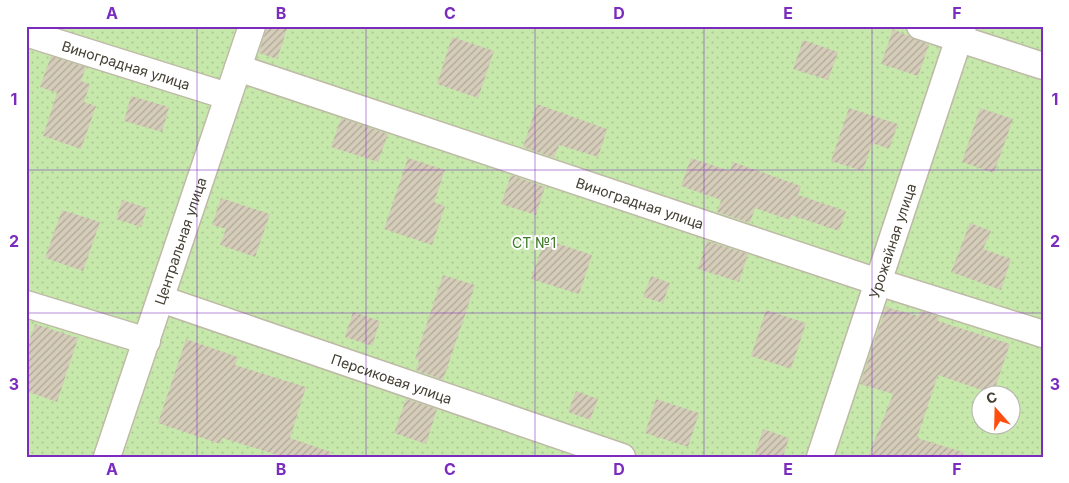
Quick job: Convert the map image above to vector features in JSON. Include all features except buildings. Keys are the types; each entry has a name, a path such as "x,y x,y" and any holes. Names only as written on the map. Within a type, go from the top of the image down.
{"street":[{"name":"Центральная улица","path":"107,457 162,299 227,96 252,26"},
{"path":"920,26 961,33 1043,66"},
{"name":"Урожайная улица","path":"820,457 961,33"},
{"name":"Виноградная улица","path":"26,34 227,96"},
{"name":"Виноградная улица","path":"238,68 878,282 1043,334"},
{"name":"Персиковая улица","path":"162,299 622,457"},
{"path":"26,304 147,341"}],"green space":[{"name":"СТ №1","path":"26,26 1043,26 1043,457 26,457"}]}
